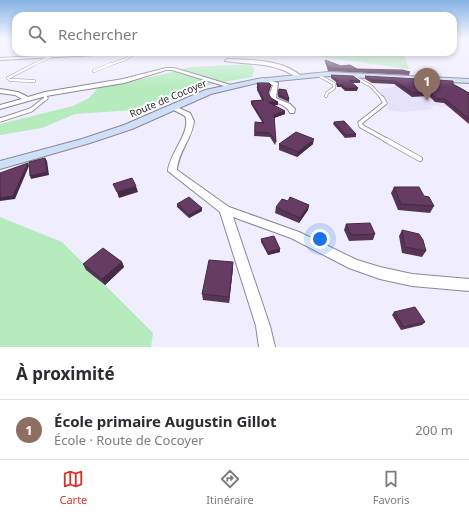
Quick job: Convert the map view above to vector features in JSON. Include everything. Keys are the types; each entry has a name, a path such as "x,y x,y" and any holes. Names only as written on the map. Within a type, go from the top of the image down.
{"main road":[{"name":"Route de Cocoyer","path":"0,165 86,141 128,127 208,92 262,80 298,76 351,75 469,81"}],"street":[{"path":"0,59 67,56"},
{"path":"227,60 277,66 287,69 298,76"},
{"path":"0,107 45,94 124,81 166,69 172,69 231,86"},
{"path":"262,80 276,84 272,92 272,96 274,99 288,105 292,109 292,112"},
{"path":"0,91 16,93 27,99"},
{"path":"172,107 188,115 191,122 190,130 177,151 171,165 172,171 224,210 295,235 353,264 380,273 412,280 469,285"},
{"path":"224,210 268,347"}],"lane":[{"path":"94,71 130,56"},
{"path":"34,81 10,80 8,78 50,57"},
{"path":"318,75 334,84 333,89 327,93 326,96"},
{"path":"351,75 377,90 383,97 385,103 362,121 360,123 361,126 420,160"},
{"path":"0,120 31,110 46,99 45,94"}],"shaded area":[{"path":"409,85 469,108 431,106 434,109 402,112 387,110 388,104 379,89"}],"green space":[{"path":"315,56 402,56 405,57 409,69"},
{"path":"252,64 254,70 252,77 212,84 149,109 75,114 42,128 0,135 0,124 73,106 89,98 98,88 191,67"},
{"path":"0,217 62,242 153,333 151,347 0,347"}],"building":[{"path":"325,60 341,66 350,65 357,69 403,70 410,72 329,68"},
{"path":"331,75 353,76 360,81 349,80 358,88 346,89 342,85 337,85 337,80"},
{"path":"365,76 453,81 453,84 469,93 469,119 445,99 437,99 430,92 413,93 395,81 373,80"},
{"path":"257,83 269,83 271,85 268,93 271,98 278,102 268,102 285,111 274,115 276,142 270,133 255,132 255,122 264,123 251,101 264,100 257,87 259,87"},
{"path":"279,89 286,90 289,99 278,95"},
{"path":"344,121 356,134 346,135 334,122"},
{"path":"296,132 314,139 298,152 279,144"},
{"path":"45,158 47,172 30,176 29,162"},
{"path":"28,163 13,196 0,198 0,173"},
{"path":"132,178 136,186 117,192 113,184"},
{"path":"394,187 419,187 424,196 429,197 434,206 401,204"},
{"path":"189,197 202,208 189,215 177,204"},
{"path":"290,197 309,205 300,218 276,207 282,199 288,201"},
{"path":"370,223 375,234 351,235 346,224"},
{"path":"402,230 419,234 423,240 426,251 405,247"},
{"path":"274,236 280,249 268,252 261,239"},
{"path":"103,248 122,262 102,279 83,264"},
{"path":"209,260 233,262 229,297 202,294"},
{"path":"415,307 425,322 404,327 394,312"}],"place":[{"name":"École primaire Augustin Gillot","path":"427,101"}]}
